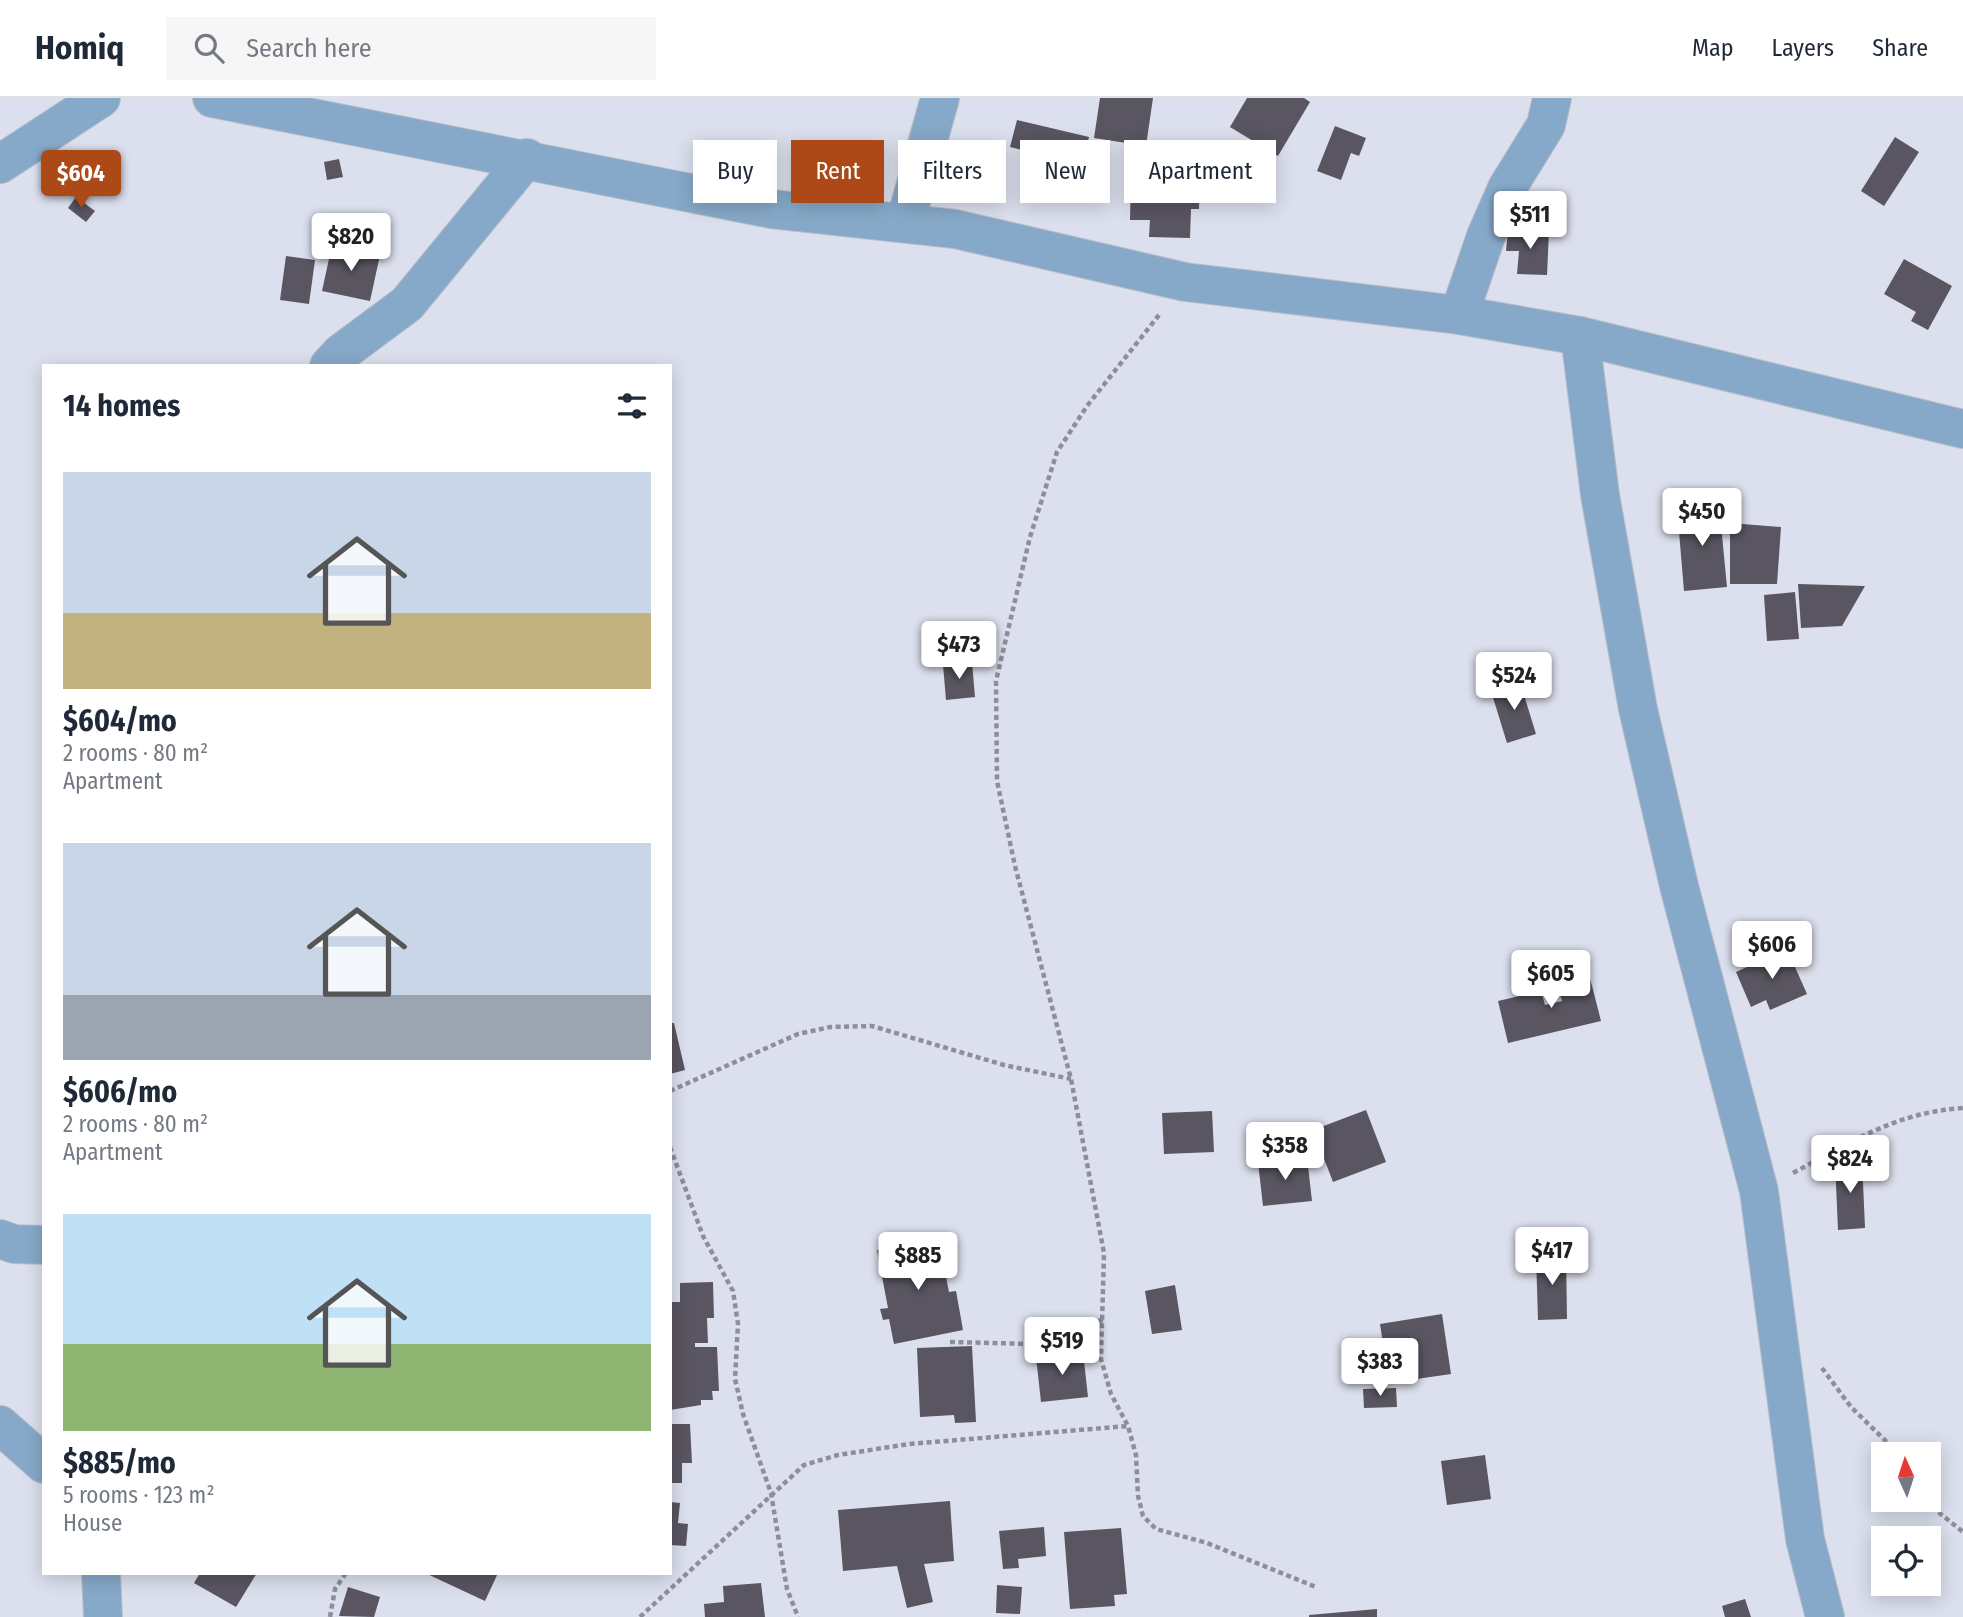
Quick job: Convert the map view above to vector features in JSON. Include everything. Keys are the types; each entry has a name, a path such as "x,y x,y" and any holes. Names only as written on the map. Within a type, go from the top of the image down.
{"street":[{"path":"0,164 102,98"},
{"path":"212,98 527,158 771,209 955,229 1185,282 1459,315 1580,335 1963,429"},
{"path":"905,223 940,98"},
{"path":"1459,315 1491,224 1507,188 1546,125 1552,98"},
{"path":"331,364 341,352 407,304 527,158"},
{"path":"1580,335 1600,495 1638,709 1679,886 1759,1191 1805,1539 1825,1617"},
{"path":"0,1239 14,1244 42,1245"},
{"path":"0,1424 42,1462"},
{"path":"101,1575 103,1617"}],"path":[{"path":"1185,282 1087,406 1057,452 1030,537 996,681 996,781 1015,866 1071,1079 1104,1253 1101,1359 1111,1394 1128,1426 1136,1455 1138,1496 1143,1516 1156,1529 1207,1543 1316,1587"},
{"path":"672,1090 798,1034 830,1027 872,1026 928,1040 1004,1065 1071,1079"},
{"path":"1759,1191 1893,1121 1938,1109 1963,1108"},
{"path":"672,1152 703,1236 733,1291 738,1324 735,1379 743,1414 771,1493 787,1589 797,1615 804,1617"},
{"path":"950,1342 1032,1344 1065,1327 1103,1320"},
{"path":"1820,1365 1851,1407 1887,1442"},
{"path":"640,1617 804,1465 838,1455 909,1444 1128,1426"},
{"path":"1938,1512 1963,1532"},
{"path":"330,1617 335,1589 345,1575"}],"building":[{"path":"1100,98 1153,98 1147,140 1124,140 1124,143 1094,138"},
{"path":"1247,98 1304,98 1310,102 1278,156 1276,140 1252,140 1230,127"},
{"path":"1017,120 1089,137 1088,140 1020,140 1020,150 1010,147"},
{"path":"1335,126 1366,138 1359,156 1351,153 1341,180 1317,171"},
{"path":"1895,137 1919,152 1884,206 1861,191"},
{"path":"339,159 343,177 327,180 324,162"},
{"path":"76,197 95,211 86,222 68,208"},
{"path":"1130,203 1199,203 1199,209 1191,209 1190,238 1149,237 1150,220 1130,220"},
{"path":"1508,230 1549,231 1547,275 1517,274 1519,251 1506,251"},
{"path":"332,245 380,255 370,301 322,291"},
{"path":"286,256 315,260 309,304 280,300"},
{"path":"1904,259 1952,286 1928,330 1911,321 1916,312 1884,294"},
{"path":"1719,504 1727,587 1684,591 1677,508"},
{"path":"1730,523 1781,527 1777,584 1730,584"},
{"path":"1798,584 1865,586 1842,626 1801,628"},
{"path":"1795,592 1799,639 1767,641 1764,595"},
{"path":"972,662 975,697 946,700 943,665"},
{"path":"1520,682 1536,734 1507,743 1491,691"},
{"path":"1787,949 1807,994 1770,1010 1766,1000 1751,1007 1736,972"},
{"path":"1588,970 1601,1021 1508,1043 1498,1001 1541,991 1545,1005 1562,1001 1555,978"},
{"path":"672,1023 674,1023 685,1070 672,1073"},
{"path":"1366,1110 1386,1162 1333,1182 1313,1130"},
{"path":"1212,1111 1214,1152 1164,1154 1162,1113"},
{"path":"1307,1157 1312,1201 1263,1206 1258,1162"},
{"path":"1862,1160 1865,1228 1838,1230 1835,1162"},
{"path":"938,1237 949,1292 956,1291 963,1330 894,1344 889,1319 883,1320 880,1309 888,1308 877,1250"},
{"path":"1566,1254 1567,1319 1538,1320 1536,1255"},
{"path":"713,1282 714,1318 707,1318 708,1343 695,1343 695,1347 717,1347 719,1391 712,1391 713,1400 701,1400 701,1405 672,1410 672,1302 680,1302 680,1283"},
{"path":"1175,1285 1182,1330 1152,1334 1145,1291"},
{"path":"1442,1314 1451,1374 1389,1383 1380,1324"},
{"path":"972,1346 976,1422 955,1423 954,1415 920,1417 917,1348"},
{"path":"1083,1352 1088,1397 1041,1402 1036,1357"},
{"path":"1396,1388 1397,1407 1364,1408 1363,1389"},
{"path":"672,1424 690,1424 692,1463 682,1463 682,1483 672,1483"},
{"path":"1485,1455 1491,1499 1447,1505 1441,1461"},
{"path":"950,1501 954,1561 924,1564 933,1602 907,1608 897,1566 843,1571 838,1510"},
{"path":"672,1502 680,1503 678,1523 688,1524 686,1546 672,1545"},
{"path":"1044,1527 1046,1556 1018,1559 1019,1568 1003,1569 999,1531"},
{"path":"1121,1528 1127,1594 1114,1595 1115,1606 1070,1609 1064,1532"},
{"path":"199,1575 256,1575 236,1607 194,1583"},
{"path":"429,1575 497,1575 485,1601"},
{"path":"761,1583 765,1617 705,1617 704,1604 724,1602 723,1586"},
{"path":"997,1585 1022,1587 1020,1614 996,1613"},
{"path":"348,1587 380,1597 374,1617 339,1616"},
{"path":"1745,1599 1751,1617 1725,1617 1722,1606"},
{"path":"1377,1609 1377,1617 1309,1617 1309,1615"}]}
